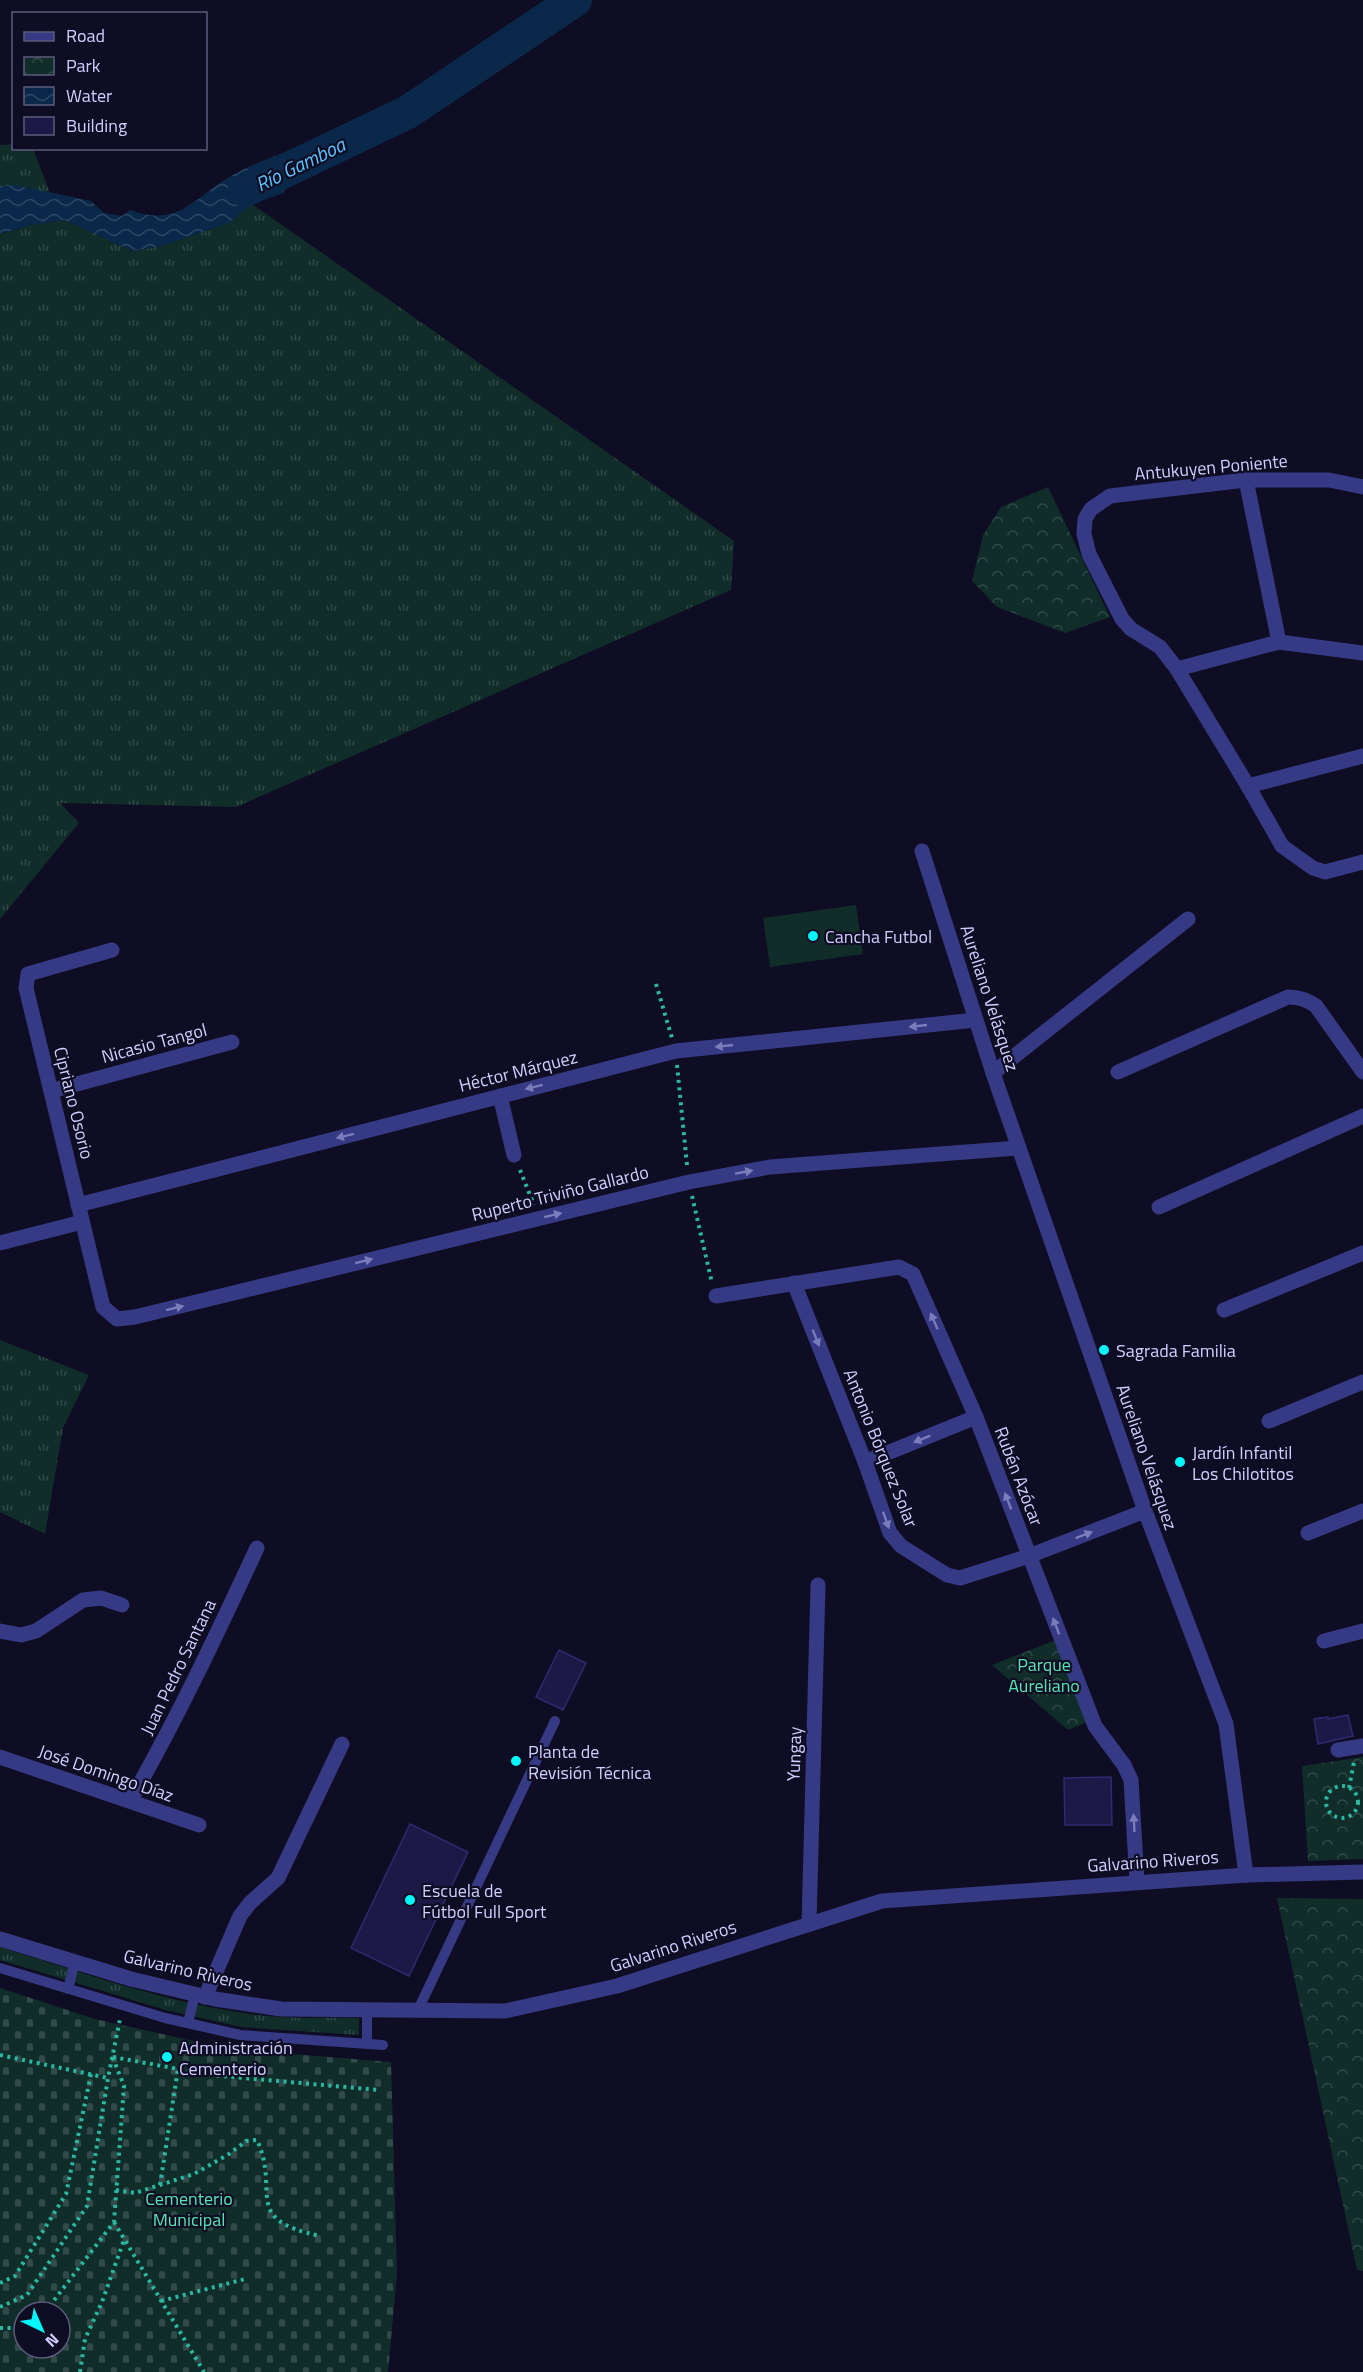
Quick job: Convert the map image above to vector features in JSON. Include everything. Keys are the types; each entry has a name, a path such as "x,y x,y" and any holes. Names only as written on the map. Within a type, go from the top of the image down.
{"street":[{"name":"Antukuyen Poniente","path":"1177,669 1160,647 1131,628 1122,619 1089,554 1084,534 1085,519 1098,502 1110,496 1246,480 1329,480 1363,486"},
{"path":"1246,480 1279,642"},
{"path":"1363,653 1279,642 1177,669 1282,846 1313,868 1325,872 1363,862"},
{"path":"1248,786 1363,756"},
{"name":"Aureliano Velásquez","path":"922,851 993,1073 1145,1511 1226,1724 1246,1875"},
{"path":"993,1073 1188,919"},
{"name":"Cipriano Osorio","path":"112,950 28,974 26,988 103,1307 117,1319"},
{"path":"1118,1072 1288,997 1295,997 1309,1001 1316,1006 1363,1072"},
{"name":"Héctor Márquez","path":"78,1204 676,1051 976,1020"},
{"name":"Nicasio Tangol","path":"51,1091 232,1042"},
{"path":"500,1096 514,1155"},
{"path":"1159,1207 1363,1116"},
{"name":"Ruperto Triviño Gallardo","path":"117,1319 135,1317 689,1182 770,1167 1019,1148"},
{"path":"0,1243 82,1222"},
{"path":"1224,1310 1363,1253"},
{"name":"Rubén Azócar","path":"716,1296 899,1267 913,1274 976,1418 1095,1726 1124,1765 1131,1780 1137,1882"},
{"name":"Antonio Bórquez Solar","path":"794,1283 865,1462 890,1533 901,1546 947,1575 960,1578 1029,1556 1145,1511"},
{"path":"1269,1421 1363,1382"},
{"path":"865,1462 976,1418"},
{"path":"1308,1533 1363,1511"},
{"name":"Juan Pedro Santana","path":"130,1801 158,1752 257,1548"},
{"name":"Yungay","path":"808,1924 818,1586"},
{"path":"0,1631 21,1635 36,1631 83,1600 101,1598 122,1605"},
{"path":"1324,1641 1363,1631"},
{"path":"200,1996 240,1916 250,1903 278,1878 342,1744"},
{"path":"1338,1750 1359,1747"},
{"name":"José Domingo Díaz","path":"0,1757 199,1825"},
{"name":"Galvarino Riveros","path":"0,1939 130,1979 200,1996 281,2009 505,2011 617,1986 882,1901 1246,1875 1363,1872"}],"lane":[{"path":"418,2010 555,1721"},
{"path":"68,1989 75,1962"},
{"path":"0,1968 188,2023 240,2035 383,2045"},
{"path":"188,2023 200,1996"},
{"path":"367,2010 367,2043"}],"path":[{"path":"656,984 676,1051 689,1182 716,1296"},
{"path":"514,1155 539,1218"},
{"path":"1349,1788 1359,1747"},
{"path":"1340,1786 1349,1788 1356,1794 1358,1804 1356,1809 1353,1813 1343,1817 1333,1814 1326,1800 1331,1791 1340,1786"},
{"path":"1356,1809 1363,1806"},
{"path":"0,2307 27,2295 87,2206 119,2024"},
{"path":"0,2055 108,2078"},
{"path":"112,2057 211,2075 380,2090"},
{"path":"54,2300 114,2222 124,2086 112,2057"},
{"path":"159,2185 178,2069"},
{"path":"0,2283 15,2276 66,2194 91,2074"},
{"path":"117,2190 135,2193 194,2174 229,2154 246,2141 256,2140 262,2150 268,2209 281,2223 294,2230 320,2236"},
{"path":"114,2222 202,2371"},
{"path":"80,2372 85,2339 102,2302 124,2239"},
{"path":"161,2301 245,2279"}],"green space":[{"path":"12,144 12,150 33,150 50,193 16,186 0,186 0,145"},
{"path":"252,204 734,541 731,590 236,807 60,803 79,823 0,919 0,234 31,225 65,220 132,251 162,246 228,223"},
{"path":"1048,487 1110,617 1065,633 997,607 972,581 983,535 1001,507"},
{"name":"Cancha Futbol","path":"856,905 863,954 770,967 763,918"},
{"path":"0,1340 89,1375 63,1428 45,1534 0,1512"},
{"name":"Parque Aureliano","path":"1061,1638 1092,1720 1068,1730 992,1665"},
{"path":"1363,1757 1363,1859 1308,1861 1302,1766"},
{"path":"1277,1898 1363,1899 1363,2271 1357,2270"},
{"path":"0,1947 139,1990 211,2007 281,2017 359,2018 359,2035 241,2027 166,2010 0,1960"},
{"name":"Cementerio Municipal","path":"0,1988 95,2019 229,2049 391,2062 397,2274 388,2372 0,2372"}],"water":[{"path":"291,150 284,193 252,204 229,223 162,246 132,251 65,220 31,225 0,234 0,186 16,185 91,201 104,213 122,216 130,210 146,214 170,214 190,205 239,172"}],"building":[{"path":"559,1650 586,1663 563,1710 536,1697"},
{"path":"1348,1715 1353,1736 1318,1744 1314,1719"},
{"path":"1111,1777 1112,1825 1065,1825 1064,1778"},
{"name":"Escuela de Fútbol Full Sport","path":"410,1824 468,1852 409,1976 351,1948"}],"waterway":[{"name":"Río Gamboa","path":"245,190 408,112 575,0"}],"place":[{"name":"Cancha Futbol","path":"813,936"},
{"name":"Sagrada Familia","path":"1104,1350"},
{"name":"Jardín Infantil Los Chilotitos","path":"1180,1462"},
{"name":"Planta de Revisión Técnica","path":"516,1761"},
{"name":"Escuela de Fútbol Full Sport","path":"410,1900"},
{"name":"Administración Cementerio","path":"167,2057"}]}
